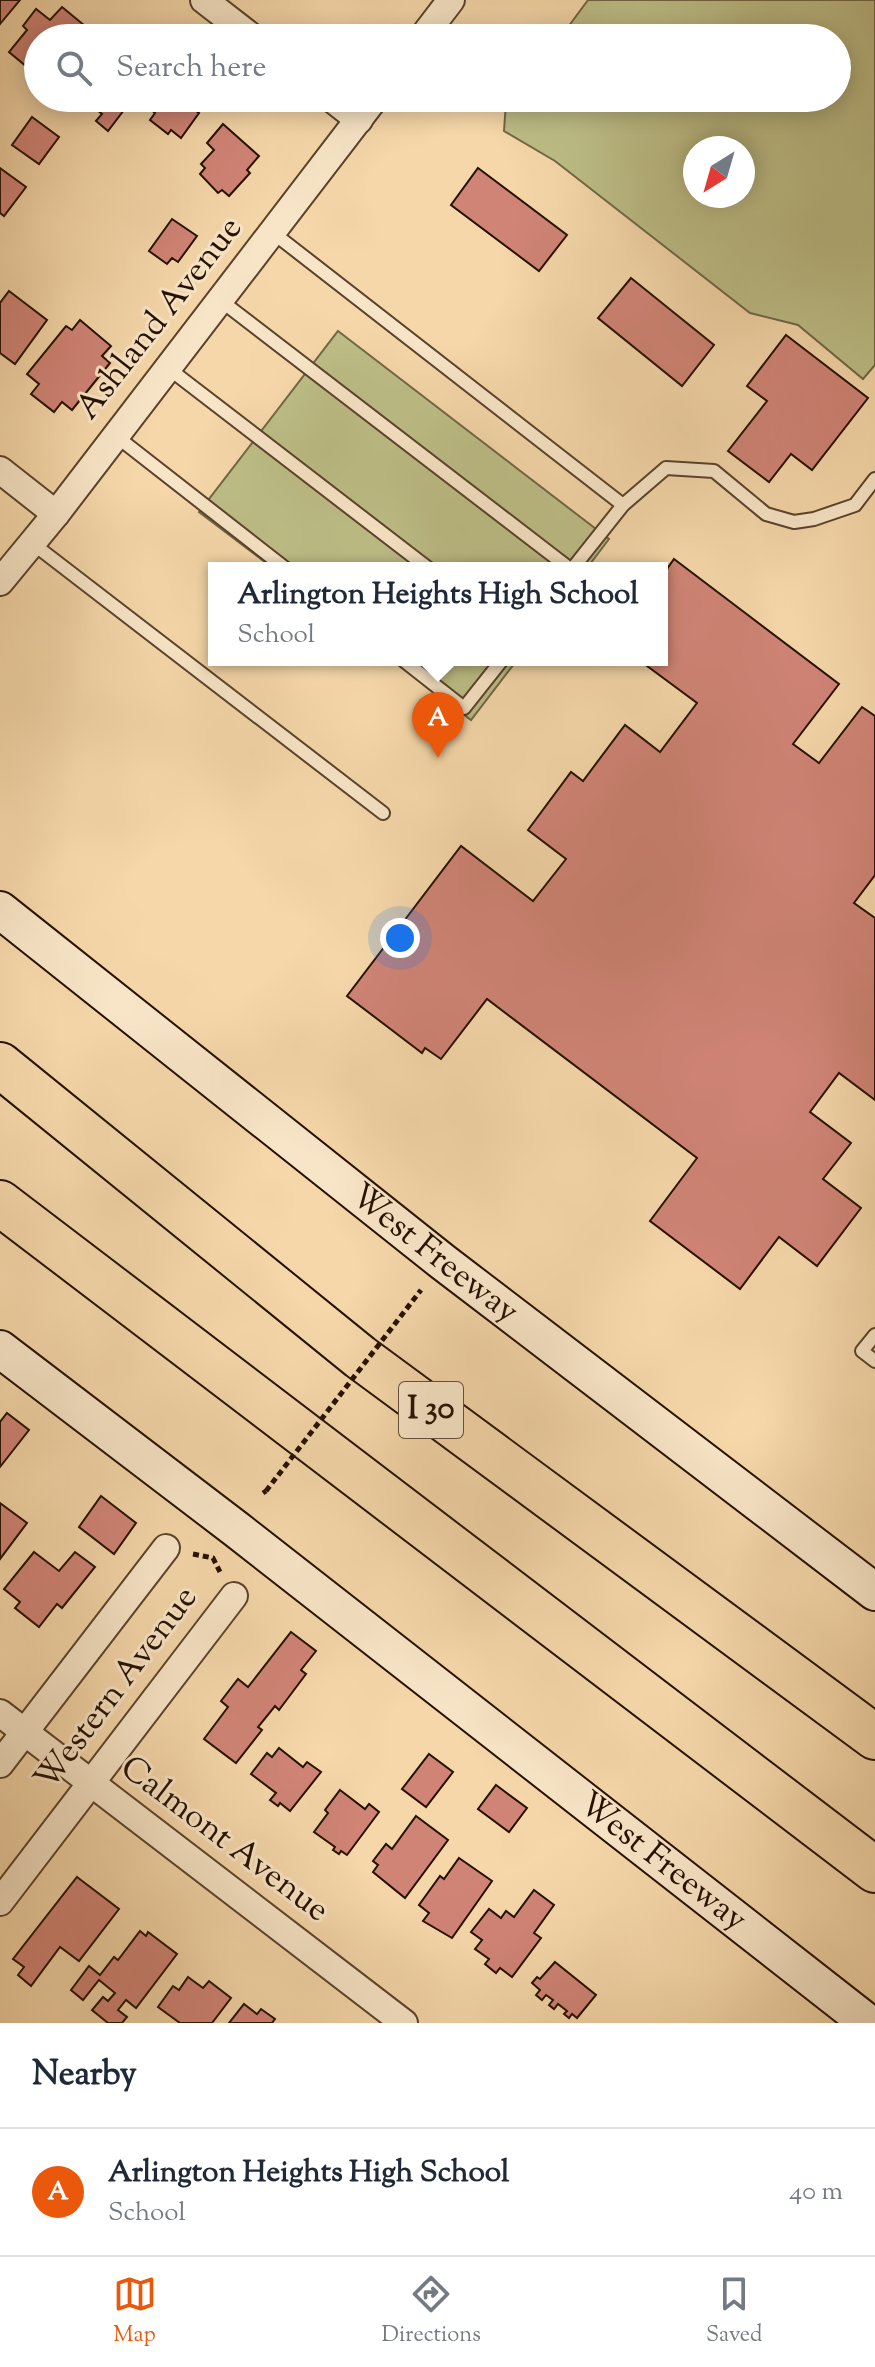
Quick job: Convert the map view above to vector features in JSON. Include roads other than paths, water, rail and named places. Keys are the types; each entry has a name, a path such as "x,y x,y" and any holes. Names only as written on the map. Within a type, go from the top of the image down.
{"highway":[{"name":"I 30","path":"0,1065 360,1357 875,1737"},
{"path":"0,1203 875,1870"}],"main road":[{"name":"West Freeway","path":"0,910 443,1262 875,1592"},
{"name":"West Freeway","path":"0,1349 868,2023"}],"street":[{"path":"204,0 235,24"},
{"path":"433,24 451,0"},
{"path":"349,112 359,120"},
{"name":"Ashland Avenue","path":"0,582 56,514 365,112"},
{"path":"0,470 56,514"},
{"name":"Western Avenue","path":"0,1764 166,1548"},
{"name":"Western Avenue","path":"0,1902 234,1596"},
{"name":"Calmont Avenue","path":"0,1713 404,2023"}],"lane":[{"path":"272,232 623,505"},
{"path":"220,300 563,562"},
{"path":"168,368 420,562"},
{"path":"116,436 277,562"},
{"path":"576,562 623,505 666,468 714,471 766,514 794,522 814,519 855,505 875,479"},
{"path":"32,543 383,813"},
{"path":"411,666 464,708 497,666"},
{"path":"875,1335 862,1351 875,1361"}],"place":[{"name":"Arlington Heights High School","path":"438,758"}]}
